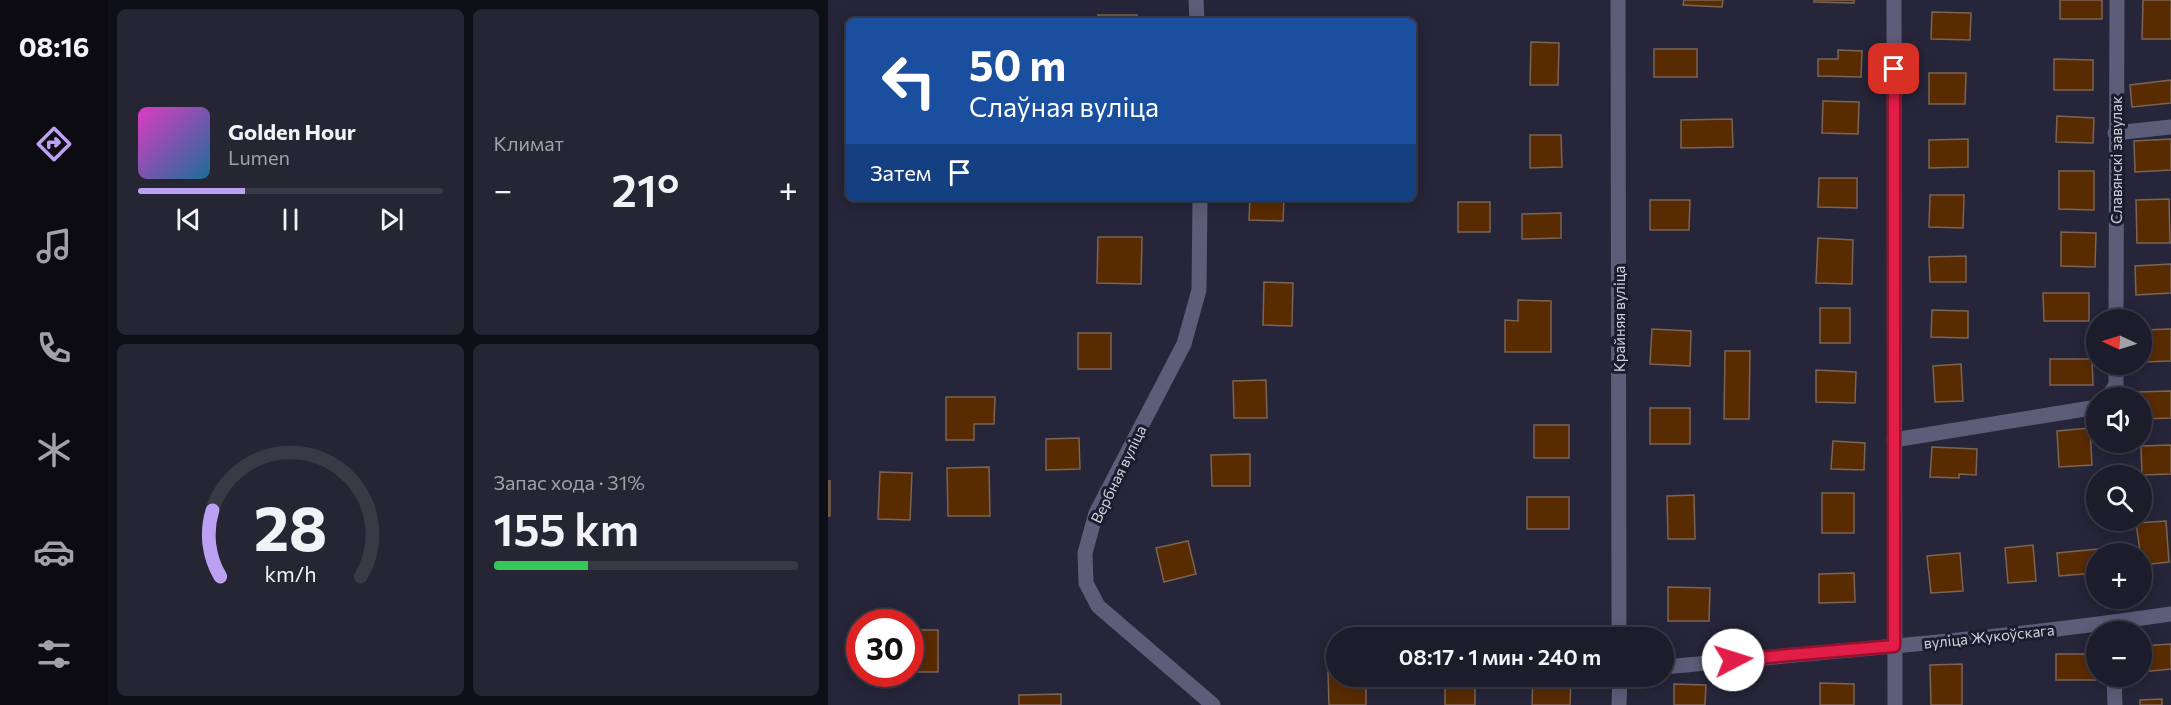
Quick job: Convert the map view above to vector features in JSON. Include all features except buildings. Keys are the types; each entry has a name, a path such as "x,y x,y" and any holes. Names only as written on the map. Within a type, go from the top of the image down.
{"street":[{"path":"1196,0 1197,18"},
{"name":"Крайняя вуліца","path":"1618,0 1620,627"},
{"path":"1894,0 1894,705"},
{"name":"Славянскі завулак","path":"2116,309 2117,0"},
{"path":"2115,133 2171,127"},
{"name":"Вербная вуліца","path":"1200,201 1199,290 1184,344 1096,513 1085,553 1086,583 1098,606 1213,705"},
{"path":"1894,440 2086,409"},
{"name":"вуліца Жукоўскага","path":"2140,621 2171,614"},
{"name":"вуліца Жукоўскага","path":"1674,666 2086,629"},
{"path":"1619,705 1620,687"},
{"path":"2114,687 2115,705"}],"route":[{"path":"1733,660 1894,646 1894,69"}]}
